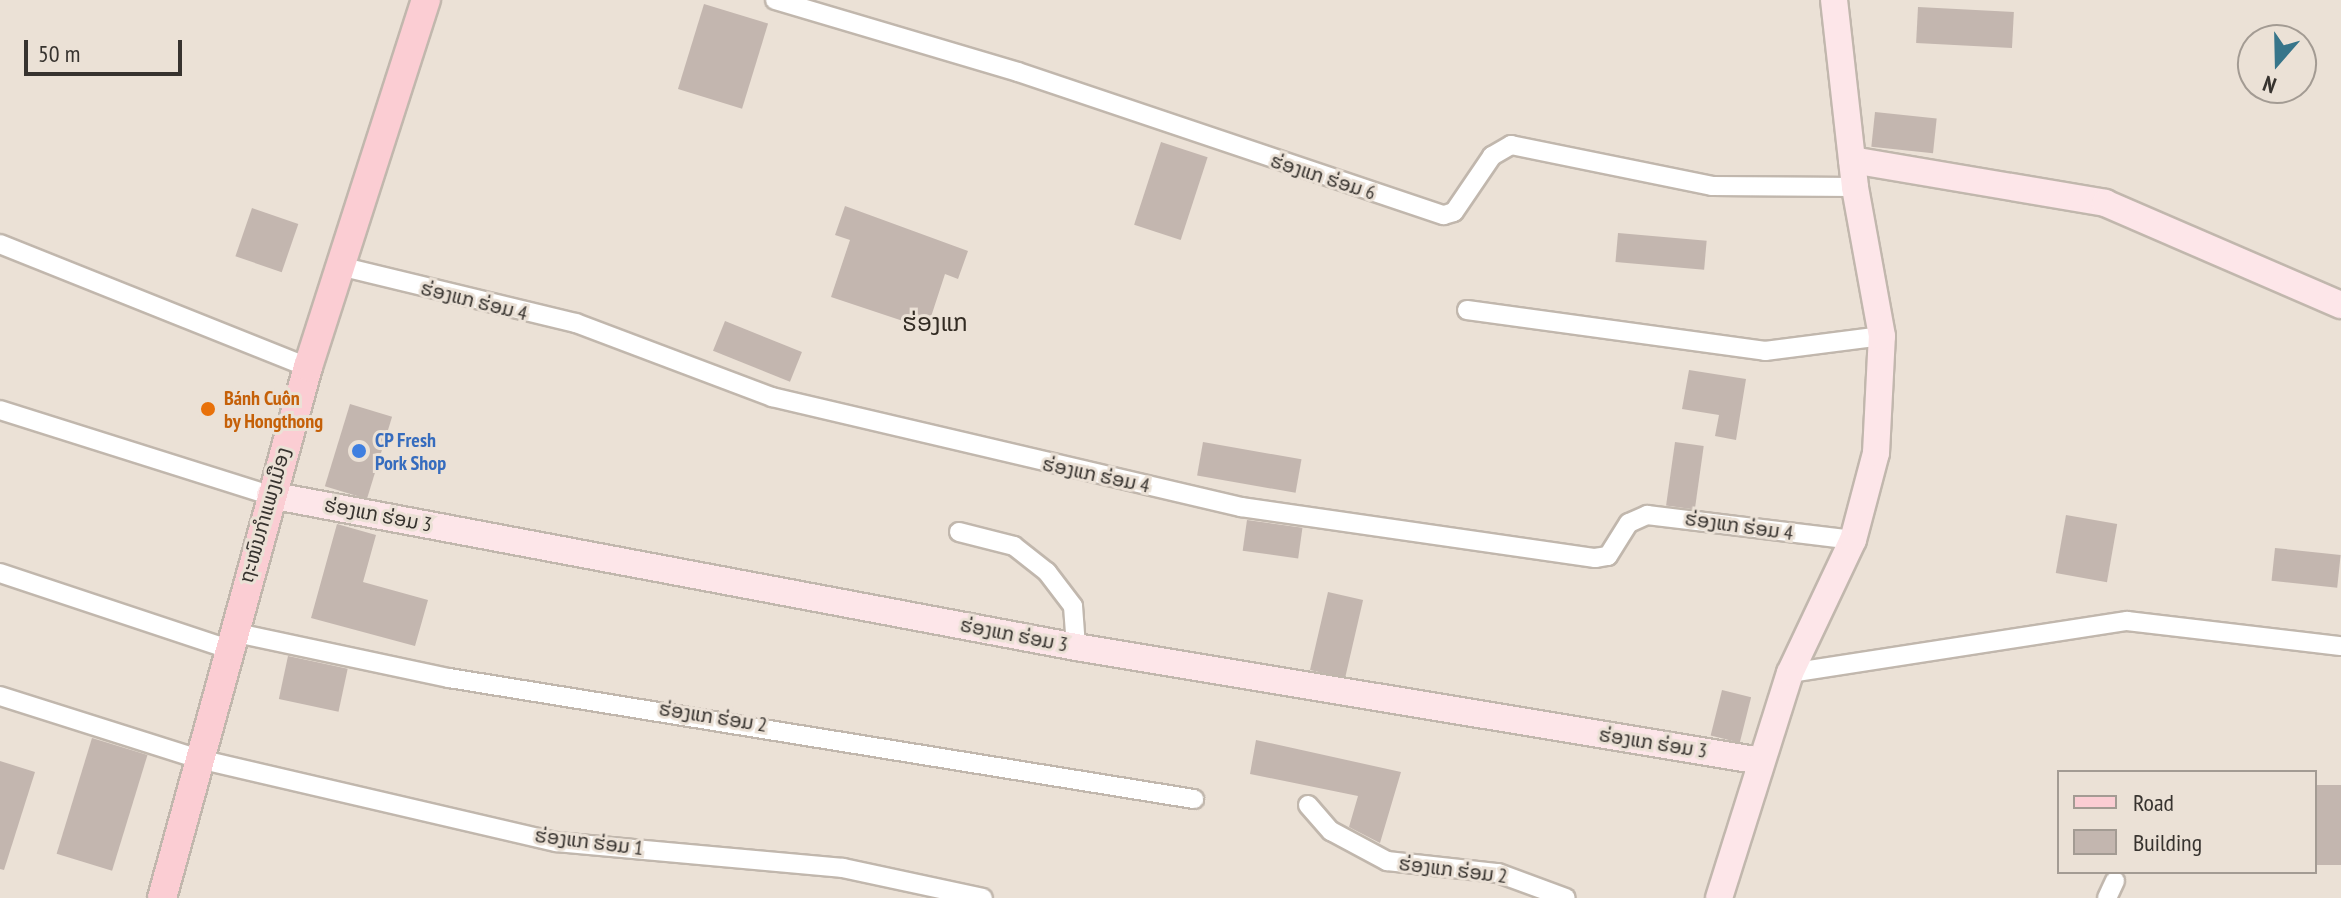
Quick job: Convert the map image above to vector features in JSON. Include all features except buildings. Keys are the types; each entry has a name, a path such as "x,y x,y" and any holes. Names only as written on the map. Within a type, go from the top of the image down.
{"main road":[{"name":"ຖະໜົນກຳແພງເມືອງ","path":"162,898 270,495 426,0"}],"street":[{"name":"ຮ່ອງແກ ຮ່ອມ 6","path":"775,0 1018,72 1444,215 1454,212 1492,156 1511,145 1712,186 1855,187"},
{"path":"1719,898 1790,673 1853,540 1876,453 1882,336 1855,187 1834,0"},
{"path":"1852,160 2105,203 2341,305"},
{"path":"0,244 308,367"},
{"name":"ຮ່ອງແກ ຮ່ອມ 4","path":"340,266 576,323 772,397 1241,507 1595,558 1608,556 1629,523 1647,515 1853,540"},
{"path":"1467,310 1765,351 1882,336"},
{"path":"0,410 270,495"},
{"name":"ຮ່ອງແກ ຮ່ອມ 3","path":"270,495 1076,647 1761,761"},
{"path":"959,532 1014,546 1047,572 1073,606 1076,647"},
{"name":"ຮ່ອງແກ ຮ່ອມ 2","path":"0,573 230,641 1194,799"},
{"path":"1790,673 2127,621 2341,646"},
{"name":"ຮ່ອງແກ ຮ່ອມ 1","path":"0,696 199,759 557,842 843,868 983,898"},
{"name":"ຮ່ອງແກ ຮ່ອມ 2","path":"1308,805 1331,831 1387,861 1498,873 1566,898"}],"place":[{"name":"Bánh Cuốn by Hongthong","path":"208,409"},
{"name":"CP Fresh Pork Shop","path":"359,451"}],"district":[{"name":"ຮ່ອງແກ","path":"935,323"}]}
